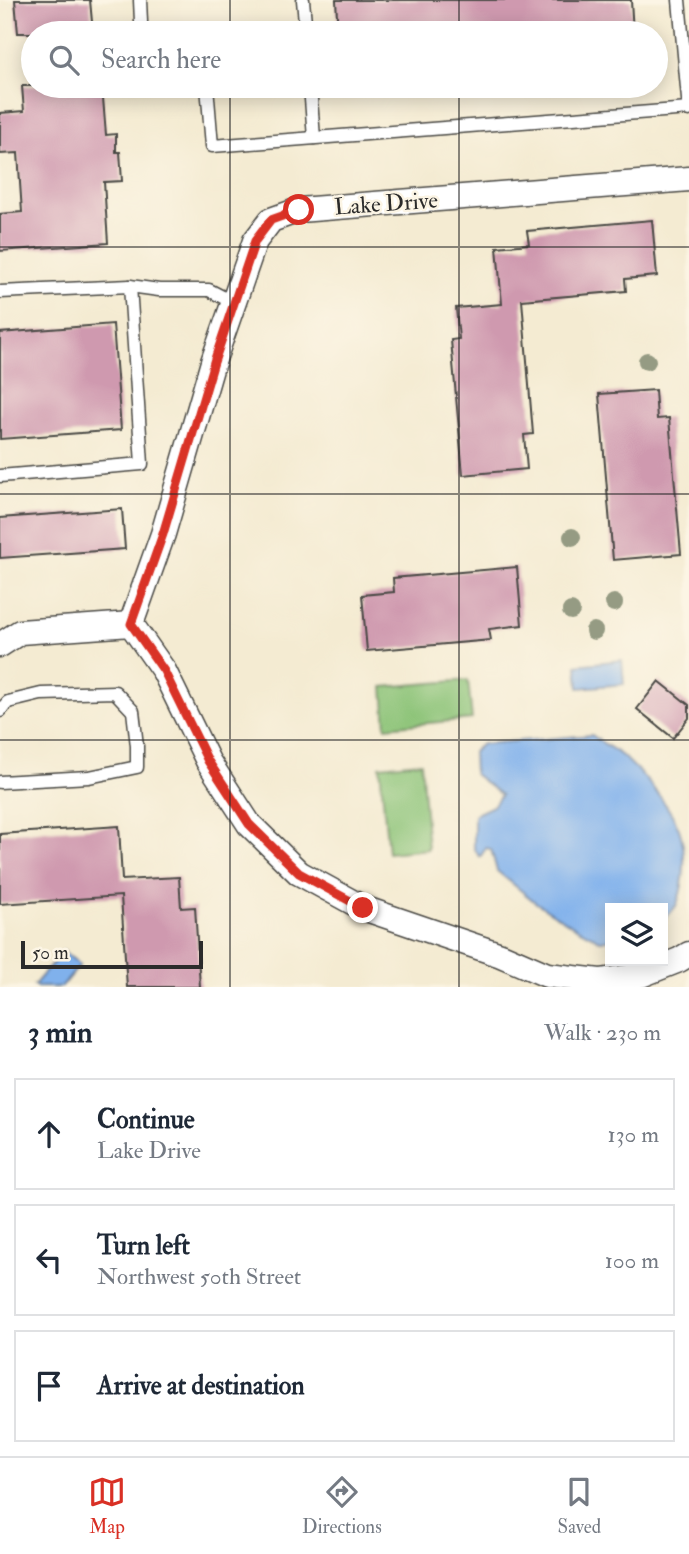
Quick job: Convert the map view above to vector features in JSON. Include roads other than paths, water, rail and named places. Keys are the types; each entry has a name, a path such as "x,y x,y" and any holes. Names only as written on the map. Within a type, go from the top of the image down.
{"street":[{"name":"Lake Drive","path":"131,624 163,534 214,362 255,241 271,220 299,210 689,179"},
{"path":"0,645 20,632 131,624 164,671 208,761 249,824 299,873 363,908 501,955 547,975 600,981 642,975 689,954"}],"lane":[{"path":"140,0 141,21"},
{"path":"303,0 305,21"},
{"path":"208,98 212,146 689,110 679,0"},
{"path":"311,98 314,138"},
{"path":"0,292 130,286 159,290 209,290 234,303"},
{"path":"0,476 142,464 130,286"},
{"path":"0,711 8,702 41,694 115,692 133,712 137,746 137,767 89,777 0,782"}],"water":[{"path":"622,660 624,684 579,688 577,665"},
{"path":"592,735 627,760 665,803 679,829 684,857 683,876 677,904 668,915 668,903 605,903 605,940 600,940 535,902 497,871 491,849 486,848 480,857 474,849 474,815 493,806 501,795 474,774 473,752 482,744"},
{"path":"63,951 80,965 62,987 34,985"}]}
